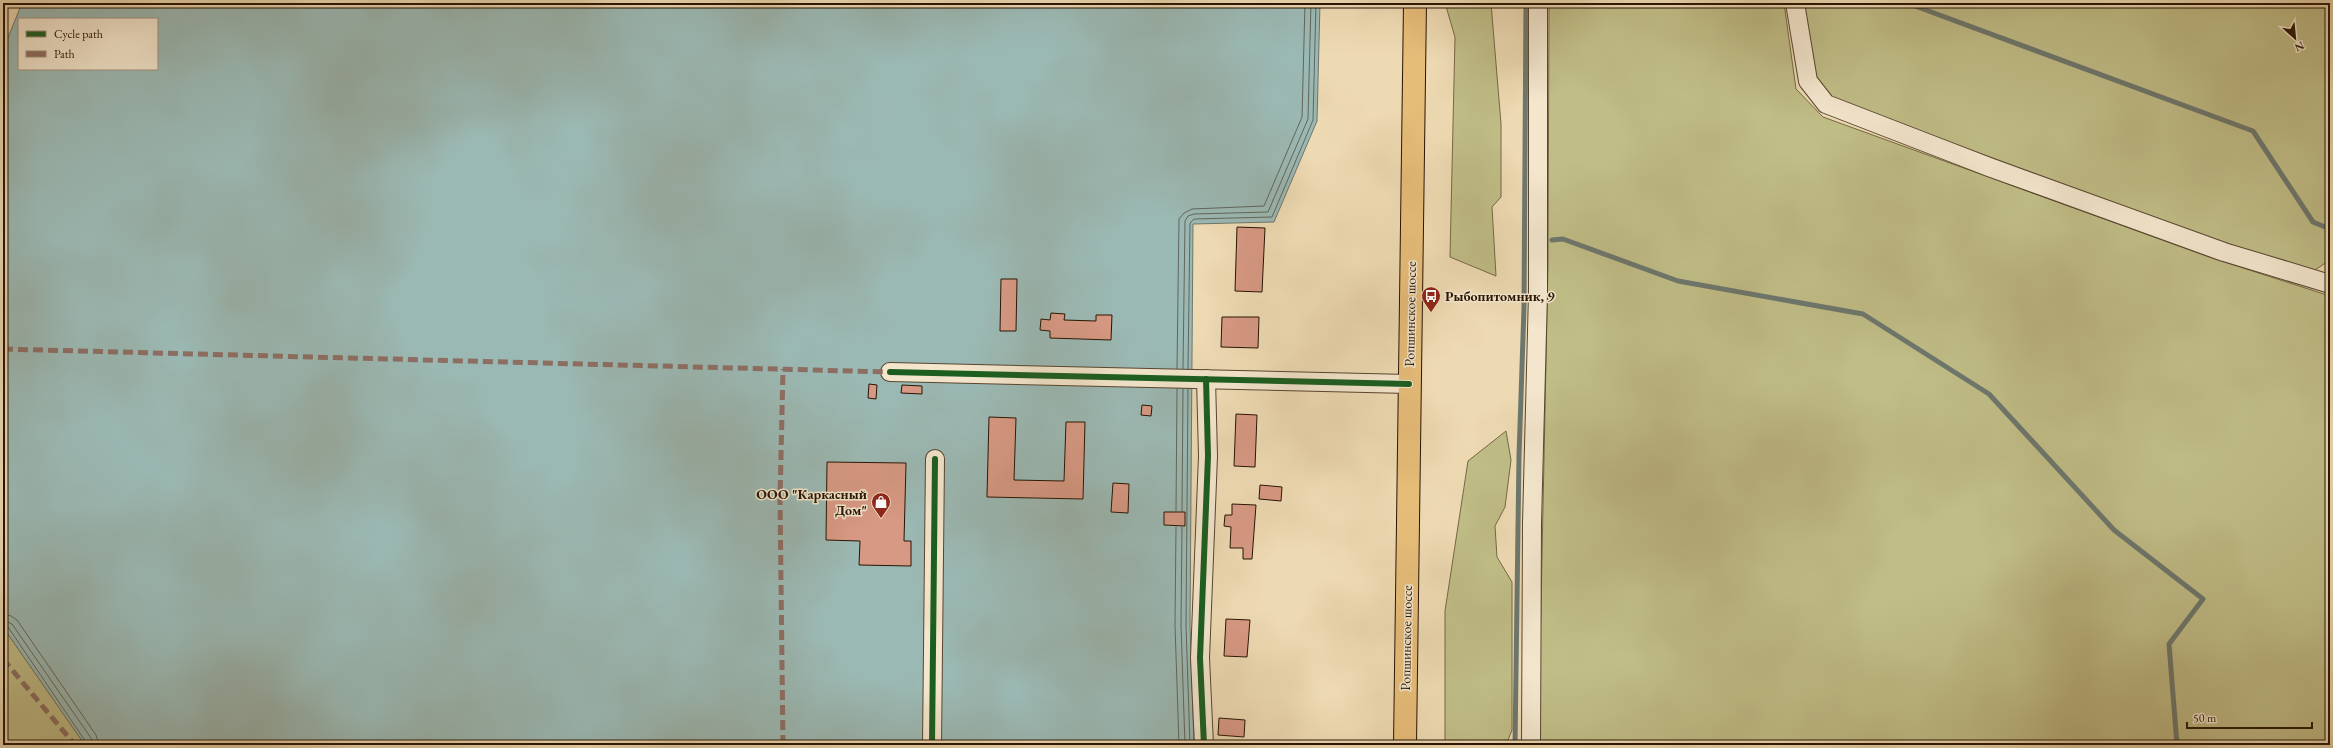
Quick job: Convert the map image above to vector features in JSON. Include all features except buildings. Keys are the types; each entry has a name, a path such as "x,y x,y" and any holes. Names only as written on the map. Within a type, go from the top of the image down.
{"main road":[{"name":"Ропшинское шоссе","path":"1405,745 1415,3"}],"street":[{"path":"1531,745 1532,522 1538,293 1538,3"},
{"path":"1795,3 1808,81 1826,104 1989,167 2224,252 2330,284"},
{"path":"890,372 1409,384"},
{"path":"1204,745 1200,658 1208,456 1206,379"},
{"path":"932,745 936,459"}],"shaded area":[{"path":"1445,3 1491,3 1501,124 1501,197 1492,207 1496,276 1450,257 1455,37"},
{"path":"1549,3 1784,3 1796,89 1823,117 2209,257 2330,296 2330,745 1540,745 1540,654 1548,265"},
{"path":"1804,3 2330,3 2330,253 2327,262 2315,270 2254,254 1830,98 1814,76"},
{"path":"1506,431 1511,460 1505,507 1495,526 1497,557 1512,582 1512,730 1506,745 1445,745 1445,611 1468,461"},
{"path":"3,627 85,745 3,745"}],"water":[{"path":"22,3 1320,3 1317,121 1274,222 1193,224 1190,625 1194,745 85,745 3,627 3,50"}],"waterway":[{"path":"1515,745 1519,456 1524,307 1526,3"},
{"path":"1907,3 2253,131 2313,222 2330,229"},
{"path":"1552,240 1563,239 1678,281 1863,314 1989,394 2114,530 2203,599 2169,644 2177,745"}],"marked path":[{"path":"3,349 890,372"},
{"path":"783,369 780,499 783,745"},
{"path":"3,659 75,745"}],"cycle path":[{"path":"890,372 1409,384"},
{"path":"1204,745 1200,658 1208,456 1206,379"},
{"path":"932,745 935,459"}],"place":[{"name":"Рыбопитомник, 9","path":"1431,313"},
{"name":"ООО \"Каркасный Дом\"","path":"881,519"}]}
